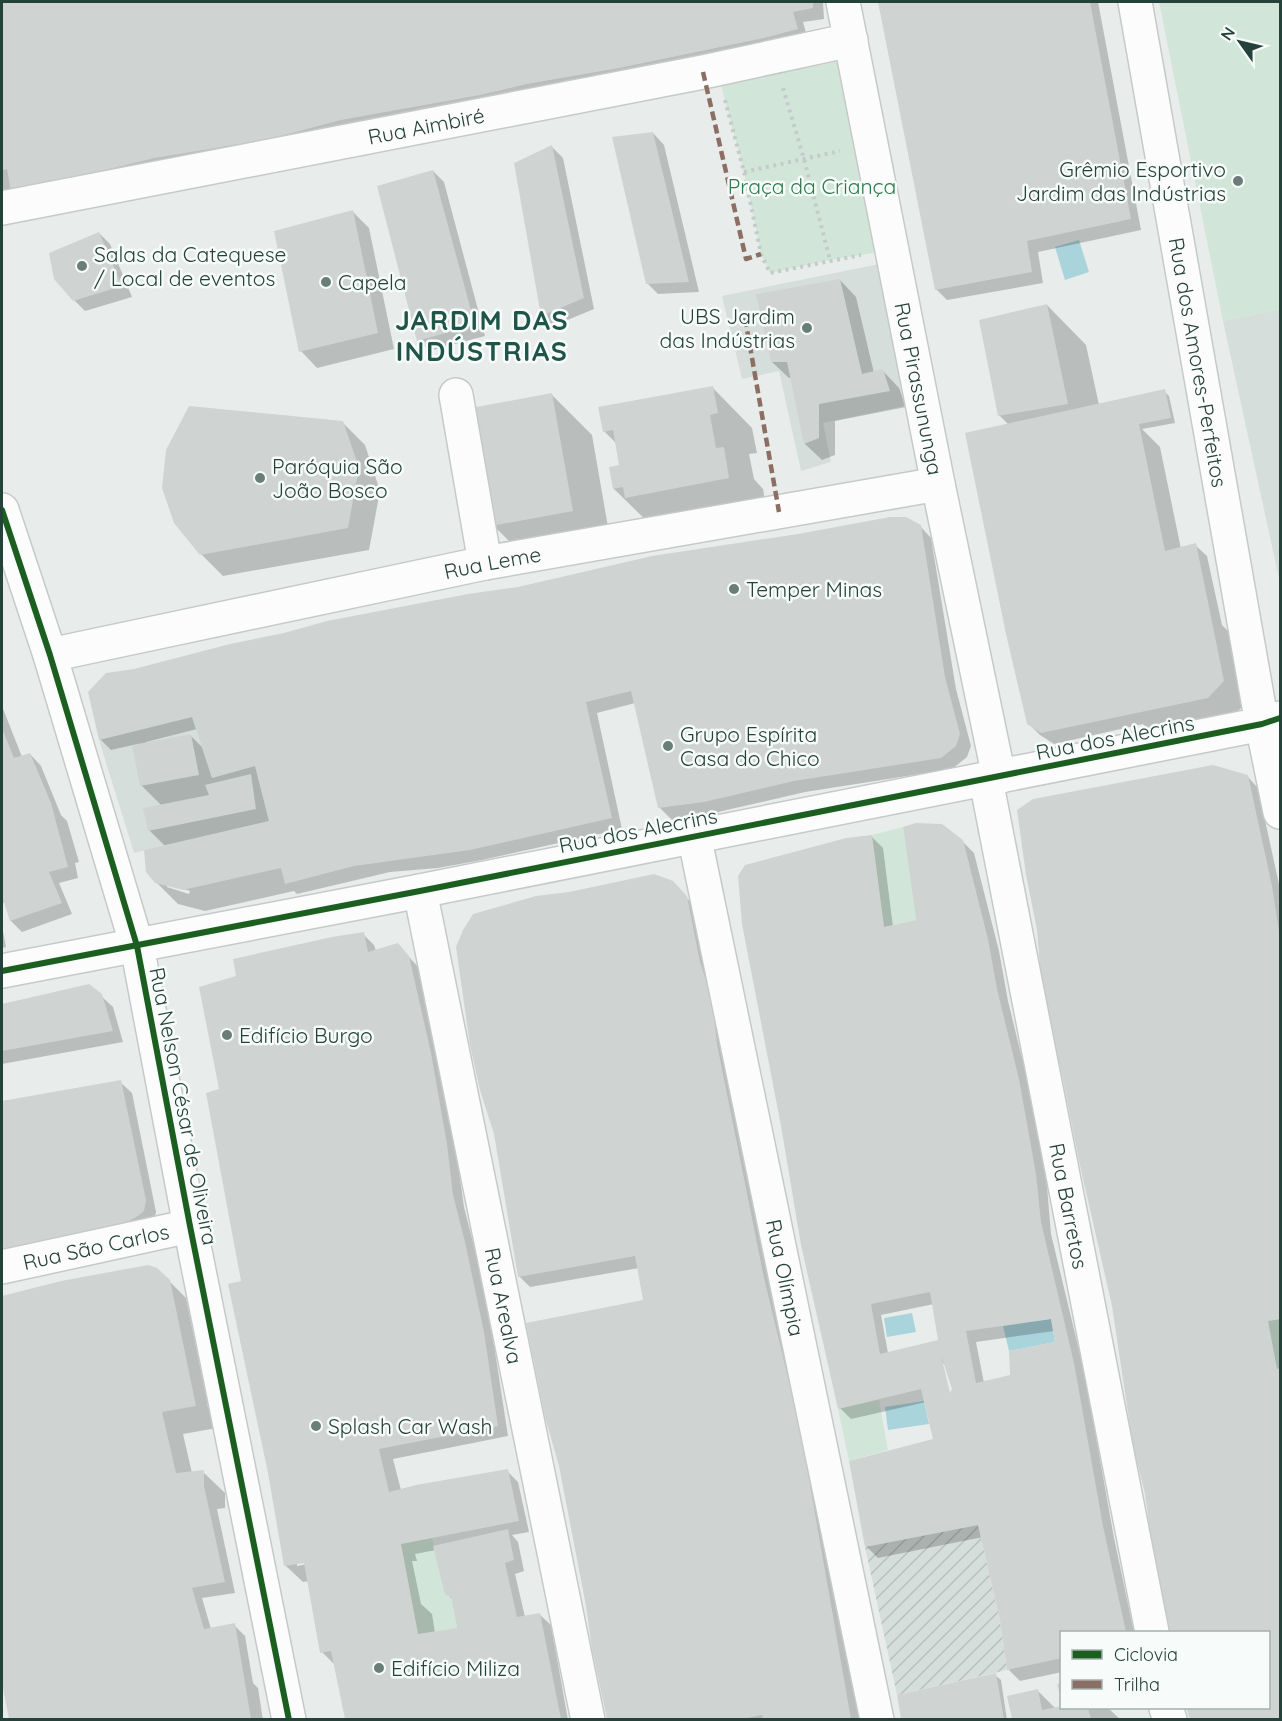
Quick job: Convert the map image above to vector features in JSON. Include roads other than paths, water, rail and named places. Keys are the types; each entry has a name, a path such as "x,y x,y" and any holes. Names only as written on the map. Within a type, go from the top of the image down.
{"street":[{"name":"Rua Pirassununga","path":"843,2 938,484 992,779"},
{"name":"Rua dos Amores-Perfeitos","path":"1135,2 1271,721 1281,812"},
{"name":"Rua Aimbiré","path":"2,208 703,72 851,40"},
{"path":"456,395 484,564"},
{"name":"Rua Leme","path":"50,655 484,564 938,484"},
{"name":"Rua Nelson César de Oliveira","path":"2,510 10,566 50,655 136,946 289,1719"},
{"name":"Rua dos Alecrins","path":"2,971 992,779 1271,721"},
{"name":"Rua Barretos","path":"992,779 1152,1631"},
{"name":"Rua Olímpia","path":"694,836 878,1719"},
{"name":"Rua Arealva","path":"420,891 588,1719"},
{"name":"Rua São Carlos","path":"2,1267 190,1226"}],"water":[{"path":"1079,240 1089,272 1065,280 1055,247"},
{"path":"912,1313 916,1332 887,1337 884,1318"},
{"path":"1051,1319 1055,1342 1009,1351 1003,1326"},
{"path":"924,1401 929,1424 888,1430 885,1407"}],"place":[{"name":"Grêmio Esportivo Jardim das Indústrias","path":"1238,181"},
{"name":"Salas da Catequese / Local de eventos","path":"82,266"},
{"name":"Capela","path":"326,282"},
{"name":"UBS Jardim das Indústrias","path":"807,328"},
{"name":"Paróquia São João Bosco","path":"260,478"},
{"name":"Temper Minas","path":"734,589"},
{"name":"Grupo Espírita Casa do Chico","path":"668,746"},
{"name":"Edifício Burgo","path":"227,1035"},
{"name":"Splash Car Wash","path":"316,1426"},
{"name":"Edifício Miliza","path":"379,1668"}],"district":[{"name":"JARDIM DAS INDÚSTRIAS","path":"482,336"}],"park label":[{"name":"Praça da Criança","path":"812,186"}]}
